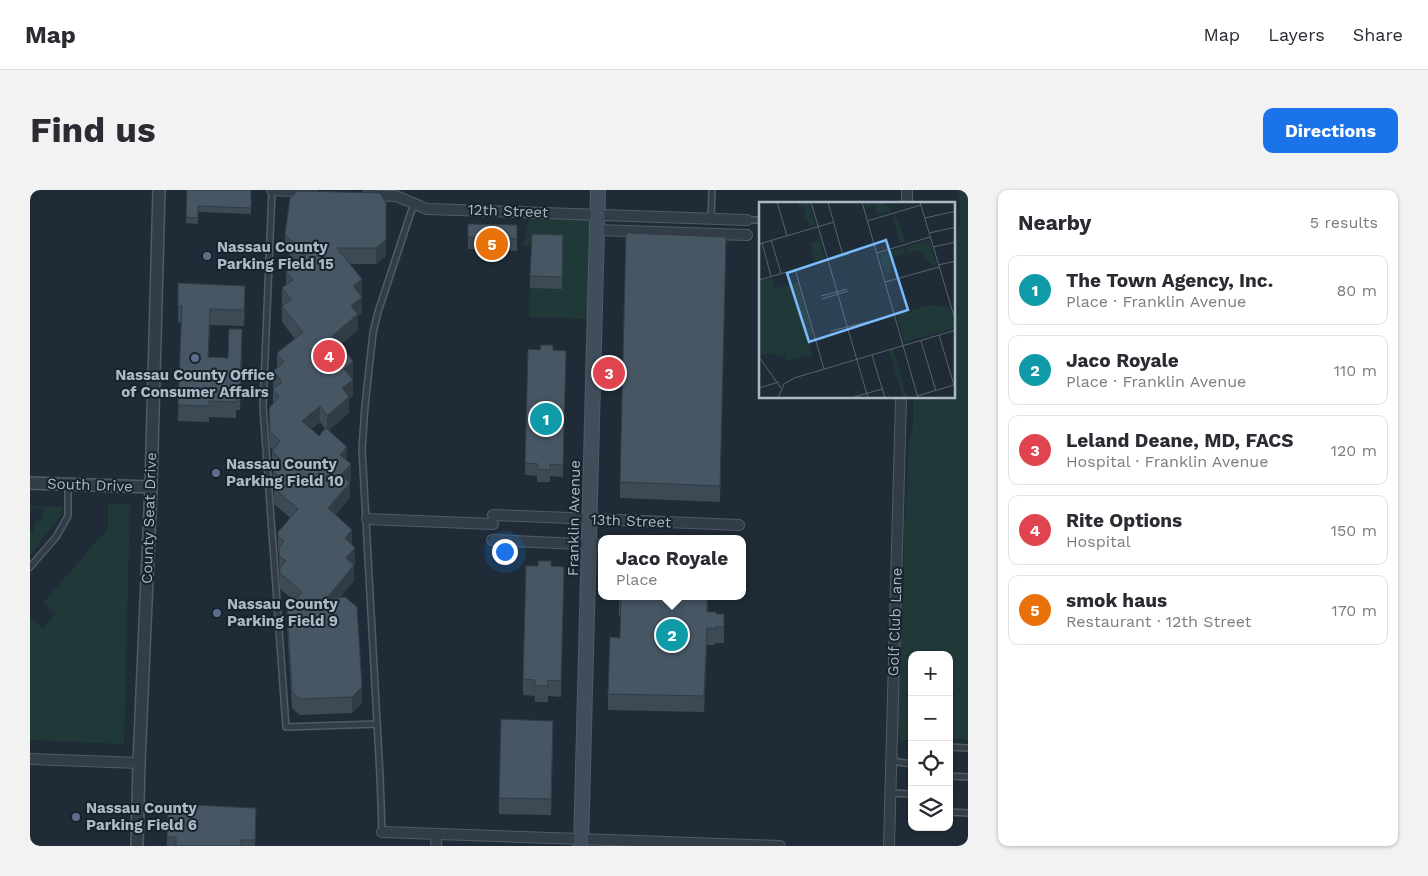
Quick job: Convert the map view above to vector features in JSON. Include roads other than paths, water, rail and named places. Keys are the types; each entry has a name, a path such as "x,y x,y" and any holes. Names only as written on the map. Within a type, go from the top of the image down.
{"main road":[{"name":"Franklin Avenue","path":"581,842 596,545 590,519 598,190"}],"street":[{"name":"County Seat Drive","path":"137,846 160,190"},
{"path":"272,190 320,192"},
{"name":"12th Street","path":"358,194 396,196 428,209 747,220"},
{"path":"597,230 747,235"},
{"name":"Golf Club Lane","path":"889,846 901,399"},
{"name":"South Drive","path":"30,483 151,487"},
{"name":"13th Street","path":"367,519 590,519 740,525"},
{"path":"492,540 596,545"},
{"path":"30,759 139,763"},
{"path":"382,832 581,842 780,846"},
{"path":"436,846 437,834"}],"lane":[{"path":"272,190 263,407 286,728 377,724"},
{"path":"711,219 712,190"},
{"path":"382,832 362,449 373,333 378,312 414,203"},
{"path":"747,220 759,220"},
{"path":"30,566 56,537 68,516 68,484"},
{"path":"953,747 968,748"},
{"path":"891,761 908,763"},
{"path":"953,776 968,777"},
{"path":"890,793 908,793"},
{"path":"953,812 968,813"}],"place":[{"name":"smok haus","path":"492,244"},
{"name":"Nassau County Parking Field 15","path":"207,256"},
{"name":"Rite Options","path":"329,356"},
{"name":"Nassau County Office of Consumer Affairs","path":"195,358"},
{"name":"Leland Deane, MD, FACS","path":"609,373"},
{"name":"The Town Agency, Inc.","path":"546,419"},
{"name":"Nassau County Parking Field 10","path":"216,473"},
{"name":"Nassau County Parking Field 9","path":"217,613"},
{"name":"Jaco Royale","path":"672,635"},
{"name":"Nassau County Parking Field 6","path":"76,817"}]}
